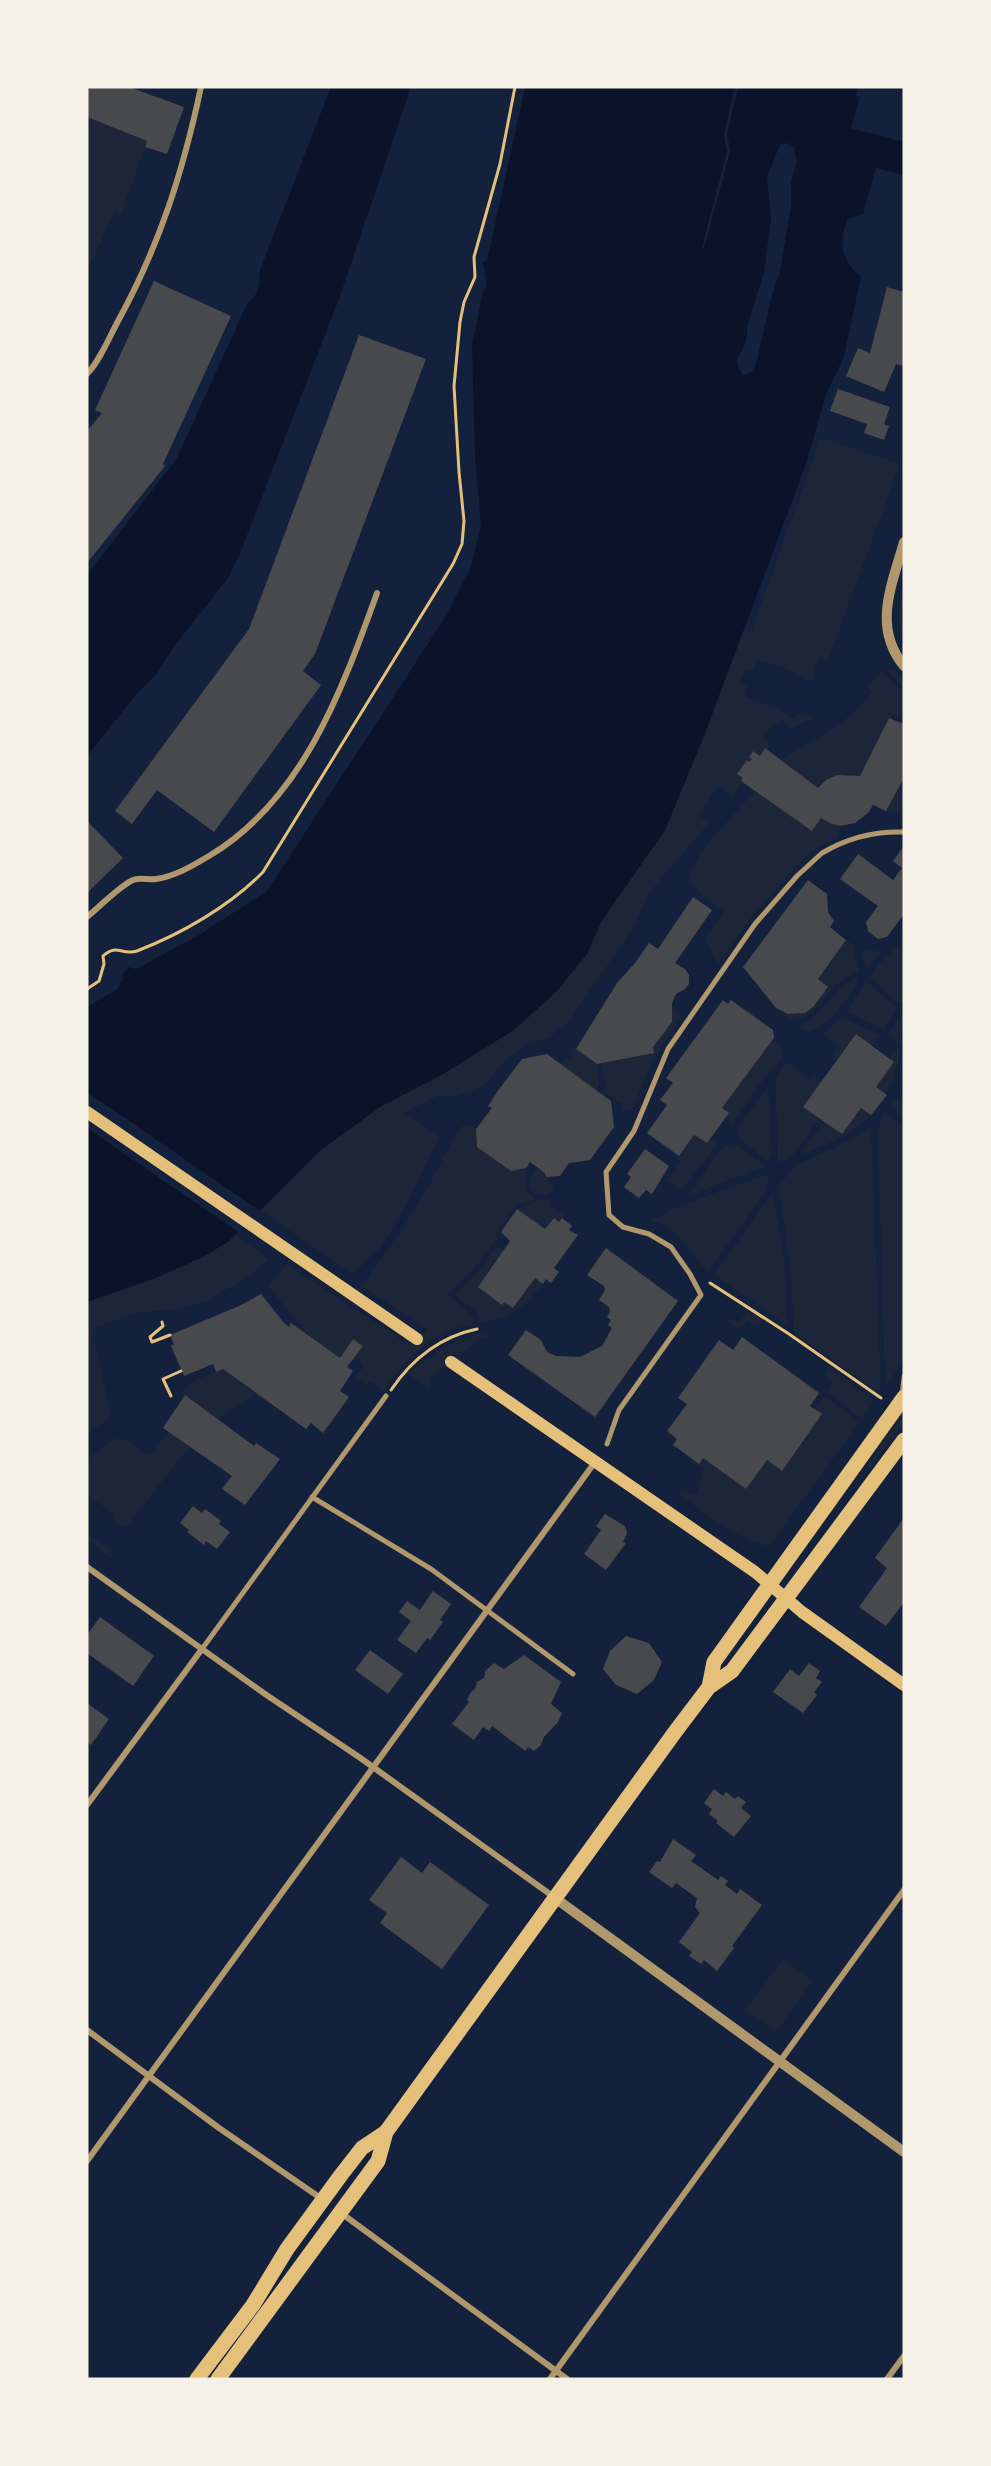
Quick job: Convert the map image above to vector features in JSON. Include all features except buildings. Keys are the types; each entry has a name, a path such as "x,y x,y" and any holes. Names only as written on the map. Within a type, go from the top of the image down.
{"main road":[{"path":"87,1112 417,1339"},
{"path":"451,1362 661,1506 904,1685"},
{"path":"709,1687 714,1662 768,1583 903,1398"},
{"path":"218,2379 378,2161 386,2132 709,1687 732,1671 904,1440"},
{"path":"197,2379 253,2305 287,2249 362,2148 386,2132"}],"street":[{"path":"87,375 141,280 153,252 172,200 201,87"},
{"path":"904,542 888,603 886,624 888,636 904,666"},
{"path":"87,917 134,879 154,880 182,872 213,853 251,823 285,788 318,734 349,669 377,593"},
{"path":"607,1444 619,1410 701,1295 690,1274 671,1247 649,1234 623,1227 609,1215 606,1172 634,1131 668,1049 755,924 775,901 805,868 831,847 874,834 904,832"},
{"path":"87,1806 386,1396"},
{"path":"87,2161 489,1611 595,1462"},
{"path":"312,1497 431,1569 573,1674"},
{"path":"87,1567 373,1767 904,2152"},
{"path":"550,2379 904,1890"},
{"path":"87,2030 219,2128 323,2199"},
{"path":"341,2212 567,2379"},
{"path":"887,2379 904,2356"}],"lane":[{"path":"903,1398 902,1379 904,1376"}],"path":[{"path":"710,1283 881,1398"},
{"path":"163,1324 150,1337 152,1342 170,1335"},
{"path":"386,1396 408,1366 417,1358 445,1340 477,1329"},
{"path":"171,1396 163,1379 181,1371"}],"shaded area":[{"path":"331,87 411,87 339,299 240,553 228,578 176,644 155,676 136,695 87,756 87,575 177,458 247,304 256,294 260,270"},
{"path":"525,87 735,87 724,134 727,152 704,248 730,151 727,134 738,87 858,87 856,96 860,97 851,128 904,142 904,175 876,168 863,214 848,219 845,227 842,243 845,258 861,276 844,357 826,394 806,464 704,736 665,830 601,922 587,954 556,992 514,1030 443,1074 380,1107 321,1150 229,1241 203,1257 155,1278 87,1302 87,1007 117,989 123,979 122,974 129,967 136,969 199,935 267,891 446,616 471,567 481,524 475,458 472,345 483,292 487,285 483,261 487,261","holes":["788,143 794,147 797,162 791,182 791,206 780,271 771,298 757,360 753,371 746,375 742,374 737,360 746,342 748,323 764,273 771,218 767,177 780,145"]},
{"path":"87,117 147,141 121,214 115,211 87,271"},
{"path":"821,438 900,464 828,660 819,657 811,682 787,669 758,660 753,671 746,670 740,683 747,685 744,696 775,708 795,719 802,711 813,718 790,729 783,719 762,735 768,742 768,750 765,748 760,756 753,751 752,759 747,761 737,774 743,778 734,797 718,786 698,814 708,824 649,893 635,925 570,1020 550,1037 527,1045 506,1060 486,1083 470,1092 457,1096 437,1096 403,1113 439,1136 408,1203 380,1248 353,1274 261,1211 321,1150 380,1107 443,1074 513,1030 556,992 587,954 601,922 665,830 704,736 742,630 751,632"},
{"path":"904,587 904,642 898,617"},
{"path":"886,668 894,670 904,681 904,719 893,715 889,718 860,776 832,777 818,788 783,761 798,748 833,729 851,714 872,691 868,688 882,671 899,689 903,688"},
{"path":"904,778 904,813 886,811 893,795 896,796"},
{"path":"755,791 813,830 821,818 840,826 838,837 811,851 754,914 718,964 705,939 724,911 697,891 698,888 689,884 691,874 705,849"},
{"path":"846,940 852,944 859,972 837,984 815,1009 803,1018 787,1019 785,1013 792,1015 805,1012 824,993 828,987 818,979"},
{"path":"904,940 904,995 903,1001 897,1002 870,976 876,967"},
{"path":"863,949 881,952 868,967 861,954"},
{"path":"857,978 858,981 849,996 838,1010 818,1028 810,1032 799,1027 815,1016 840,989"},
{"path":"866,981 897,1008 884,1029 847,1012"},
{"path":"672,1003 681,1018 651,1063 632,1110 623,1111 621,1102 616,1102 603,1090 606,1085 602,1064 653,1053 653,1047 672,1022"},
{"path":"904,1013 900,1044 888,1034"},
{"path":"846,1019 880,1035 872,1046 837,1060 833,1056 838,1045 822,1034 838,1021"},
{"path":"773,1040 784,1048 783,1056 752,1094 732,1124 725,1119 729,1113 722,1108"},
{"path":"898,1047 901,1049 887,1095 876,1087 894,1062 890,1058"},
{"path":"571,1049 576,1049 597,1064 599,1085 596,1090 559,1063 572,1057"},
{"path":"788,1063 811,1080 815,1076 822,1081 820,1118 790,1159 777,1162 776,1078 783,1066"},
{"path":"768,1087 772,1155 768,1161 739,1139 737,1129"},
{"path":"904,1095 904,1117 893,1109 891,1103"},
{"path":"861,1108 871,1115 864,1122 838,1139 800,1155 824,1121"},
{"path":"885,1113 904,1125 904,1360 888,1384 885,1382 878,1138 879,1125"},
{"path":"463,1125 471,1125 476,1129 478,1147 511,1170 526,1168 525,1189 535,1199 516,1206 479,1263 448,1294 473,1316 474,1324 446,1332 434,1339 412,1357 384,1391 370,1381 367,1385 356,1377 364,1366 355,1356 362,1345 353,1339 340,1358 300,1329 303,1325 296,1320 268,1286 287,1264 410,1345 427,1330 362,1286 412,1214"},
{"path":"871,1129 881,1387 878,1392 793,1332 792,1282 779,1186 795,1165"},
{"path":"694,1135 706,1143 711,1137 719,1142 681,1190 667,1180 681,1161 677,1159"},
{"path":"735,1144 765,1166 688,1196 719,1151 724,1146"},
{"path":"538,1168 545,1173 546,1177 550,1177 554,1188 546,1196 533,1193 529,1186"},
{"path":"765,1175 769,1177 767,1190 708,1271 676,1234 661,1223 650,1221 680,1206"},
{"path":"773,1192 785,1266 787,1325 714,1275"},
{"path":"551,1199 551,1205 564,1215 559,1222 553,1218 545,1229 517,1209 539,1200"},
{"path":"235,1235 269,1259 246,1278 206,1301 175,1309 136,1313 92,1328 111,1417 87,1434 87,1302 186,1266 222,1246"},
{"path":"497,1246 503,1251 478,1287 502,1304 504,1302 513,1308 535,1278 543,1284 516,1311 479,1323 477,1313 455,1295 475,1275"},
{"path":"748,1311 762,1320 758,1326 748,1320 739,1329 728,1322 730,1319 739,1322"},
{"path":"488,1332 489,1339 480,1338 430,1378 429,1388 408,1374 455,1342"},
{"path":"829,1367 874,1401 862,1419 827,1392 832,1381 824,1375"},
{"path":"223,1369 256,1394 223,1414 218,1421 182,1393 195,1381"},
{"path":"824,1396 860,1422 769,1546 744,1538 709,1517 677,1493 681,1491 697,1494 703,1468 692,1464 693,1459 703,1458 746,1489 767,1460 782,1471 822,1415 814,1409"},
{"path":"899,1417 904,1423 869,1469 867,1467"},
{"path":"168,1432 189,1447 128,1525 121,1525 113,1519 113,1513 87,1495 87,1460 116,1439 129,1441 148,1454 152,1453"},
{"path":"87,1534 110,1549 112,1558 87,1540"},
{"path":"783,1959 813,1981 776,2032 745,2010"}],"pier":[{"path":"735,87 738,87 727,134 730,151 704,248 702,248 727,152 724,134"},
{"path":"87,1092 263,1213 241,1234 87,1128"}]}
